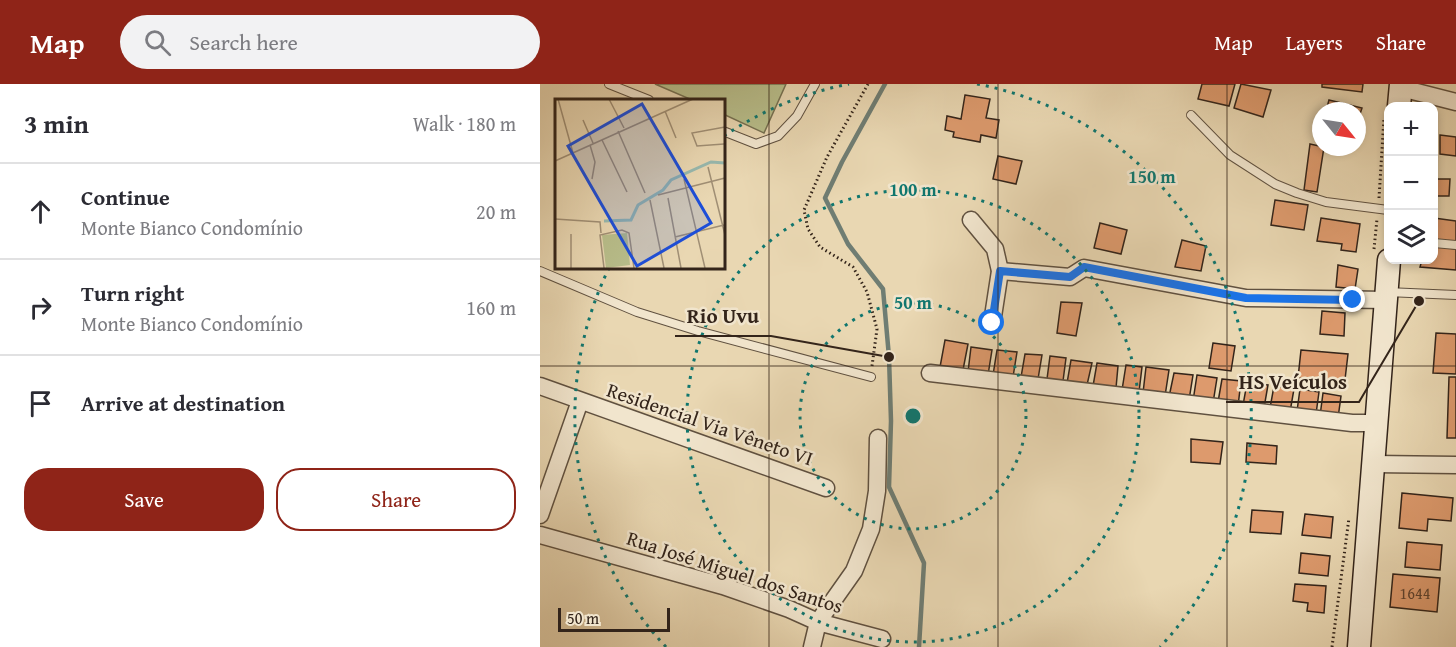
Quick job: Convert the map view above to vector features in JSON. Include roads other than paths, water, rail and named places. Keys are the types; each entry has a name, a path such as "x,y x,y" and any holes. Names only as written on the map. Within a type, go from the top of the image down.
{"main road":[{"path":"1359,647 1389,264"}],"street":[{"path":"1400,93 1456,102"},
{"path":"971,219 995,249 1000,271 992,323"},
{"path":"1000,271 1070,277 1084,267 1246,298 1386,296"},
{"path":"930,373 1352,423 1377,423"},
{"name":"Residencial Via Vêneto VI","path":"540,386 826,488"},
{"path":"540,515 580,401"},
{"path":"812,647 818,622 854,572 871,528 877,491 878,438"},
{"path":"1374,464 1456,465"},
{"name":"Rua José Miguel dos Santos","path":"540,534 723,586 789,609 818,622 882,639"}],"lane":[{"path":"609,84 646,99"},
{"path":"724,131 756,144 778,136 797,116 815,84"},
{"path":"1191,115 1230,155 1275,184 1326,202 1384,209"},
{"path":"1438,244 1456,246"},
{"path":"540,271 637,312 871,377"},
{"path":"1386,296 1456,295"}],"waterway":[{"path":"885,84 825,198 848,244 883,289 889,357 891,421 889,487 924,563 919,647"}],"place":[{"name":"HS Veículos","path":"1419,301"},
{"name":"Rio Uvu","path":"889,357"}]}
